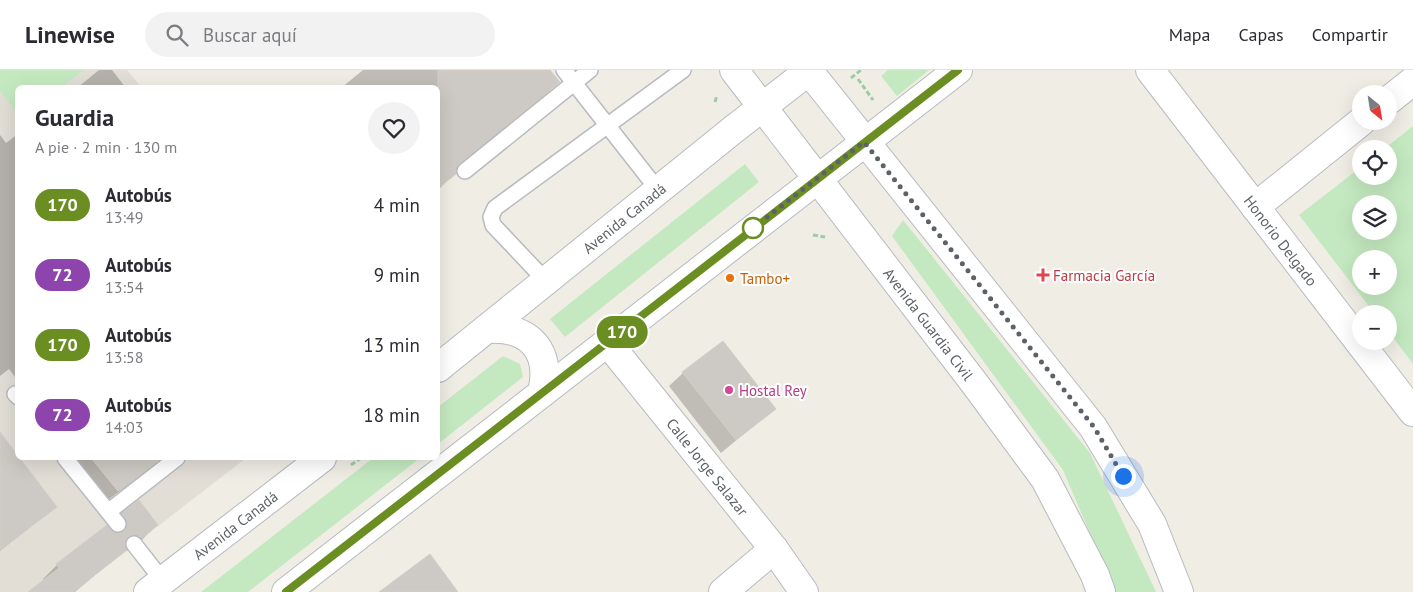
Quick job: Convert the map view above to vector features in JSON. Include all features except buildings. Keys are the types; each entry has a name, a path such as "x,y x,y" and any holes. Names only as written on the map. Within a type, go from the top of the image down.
{"main road":[{"name":"Avenida Guardia Civil","path":"734,70 818,178 1044,479 1095,575 1101,592"},
{"name":"Avenida Canadá","path":"440,366 809,70"},
{"path":"809,70 864,142 1094,427 1152,524 1179,592"},
{"path":"286,592 958,70"},
{"name":"Honorio Delgado","path":"1150,70 1413,412"},
{"path":"1398,93 1413,81"},
{"path":"1255,207 1352,129"},
{"path":"488,329 504,328 521,332 535,343 543,358 546,376 542,393"},
{"name":"Calle Jorge Salazar","path":"608,343 774,549 804,592"},
{"name":"Avenida Canadá","path":"156,586 319,460"},
{"path":"722,592 774,549"}],"lane":[{"path":"564,70 658,190"},
{"path":"465,171 590,70"},
{"path":"546,281 493,225 491,217 495,208 683,70"},
{"path":"67,460 118,524"},
{"path":"108,512 174,460"},
{"path":"134,544 156,586"}],"path":[{"path":"855,75 861,70"},
{"path":"858,79 874,101"},
{"path":"813,235 826,237"}],"shaded area":[{"path":"0,70 127,70 139,85 15,85 15,460 243,460 73,592 0,592"}],"green space":[{"path":"0,70 84,70 64,85 15,85 15,110 0,91"},
{"path":"888,70 929,70 897,96 881,76"},
{"path":"1413,126 1413,364 1397,343 1397,305 1368,305 1360,295 1397,295 1397,250 1352,250 1352,284 1299,215 1352,174 1352,185 1397,185 1397,140 1395,140"},
{"path":"745,164 759,182 565,337 550,319"},
{"path":"903,220 1090,453 1156,592 1115,592 1063,470 892,236"},
{"path":"503,356 520,364 523,377 440,442 440,405"},
{"path":"370,460 417,460 248,592 201,592"}],"bus line":[{"name":"170","path":"286,592 958,70"}],"place":[{"name":"Farmacia García","path":"1043,275"},
{"name":"Tambo+","path":"730,278"},
{"name":"Hostal Rey","path":"729,390"}],"route":[{"path":"753,228 864,142 1094,427 1123,476"}]}
